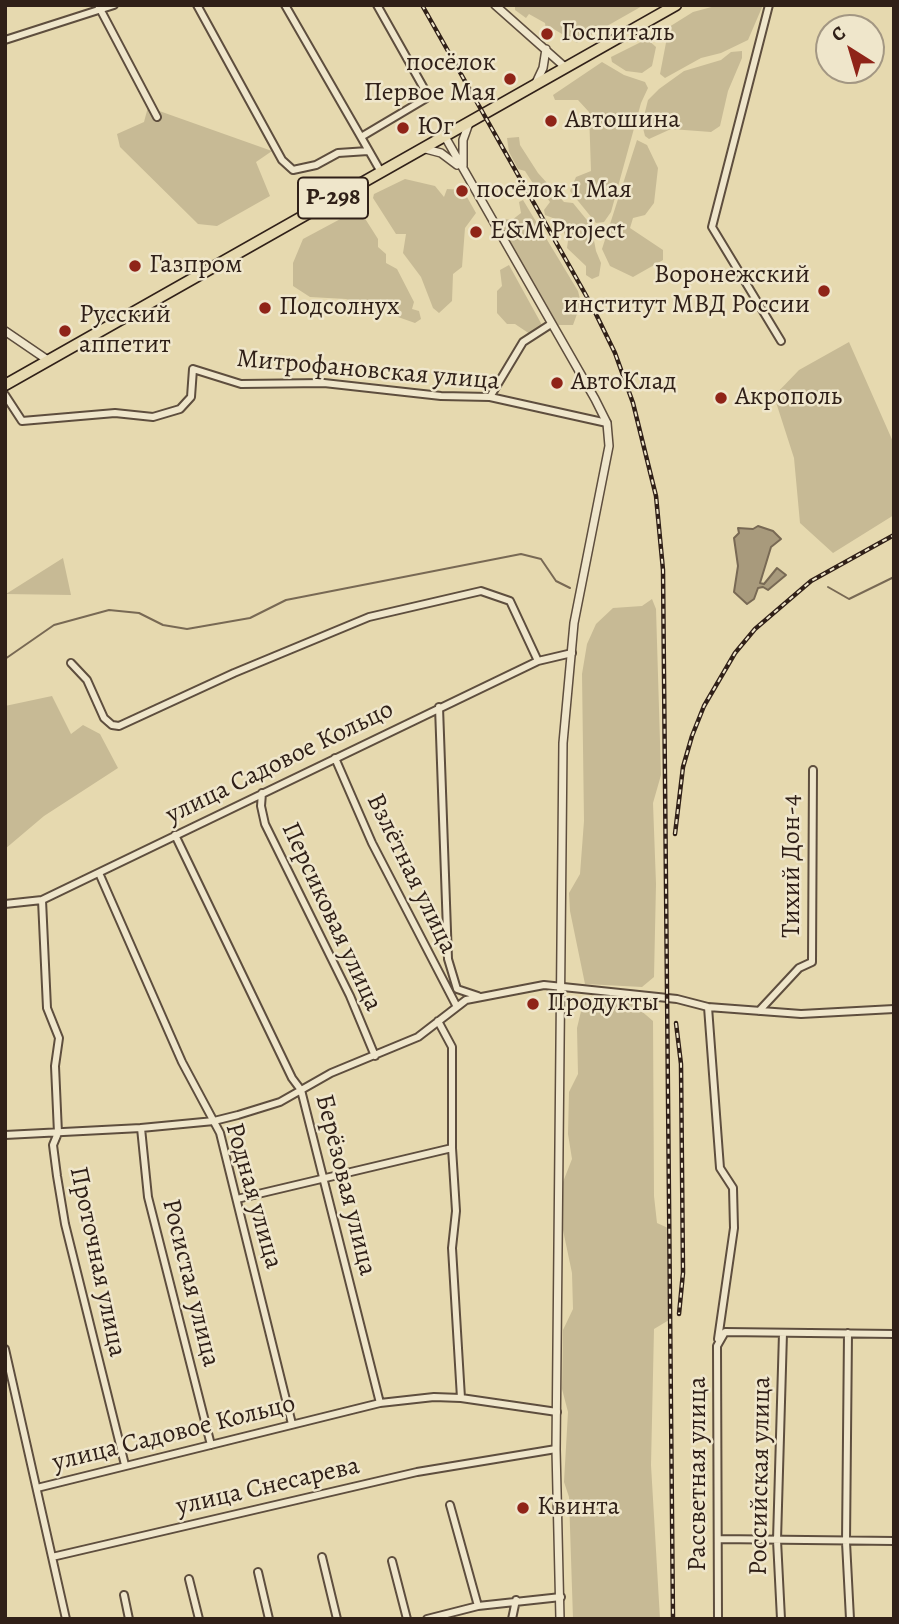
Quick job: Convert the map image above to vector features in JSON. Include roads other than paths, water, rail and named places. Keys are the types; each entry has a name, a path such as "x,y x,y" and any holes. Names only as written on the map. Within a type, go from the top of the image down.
{"highway":[{"name":"Р-298","path":"5,385 676,5"}],"street":[{"path":"6,39 100,7 114,5"},
{"path":"197,5 282,160 293,170 316,165 338,153 368,151"},
{"path":"285,5 381,172"},
{"path":"361,137 425,99 426,92 377,5"},
{"path":"495,5 566,68"},
{"path":"769,5 712,227 781,341"},
{"path":"100,7 157,117"},
{"path":"534,86 543,68 546,49"},
{"path":"463,170 461,148 470,121"},
{"path":"444,135 607,422 609,446 575,623 562,743 556,1449 561,1619"},
{"path":"422,148 448,157 463,170"},
{"path":"490,397 523,342 551,324"},
{"path":"5,331 49,361"},
{"name":"Митрофановская улица","path":"5,395 22,421 116,412 153,417 180,409 191,397 193,369 241,384 324,383 441,396 490,397 607,422"},
{"path":"72,663 87,680 104,718 112,725 119,726 259,662 369,617 481,591 510,601 538,661"},
{"name":"улица Садовое Кольцо","path":"5,904 42,900 439,707 538,661 572,653"},
{"path":"439,707 448,960 457,989 480,996"},
{"name":"Взлётная улица","path":"335,758 372,842 456,1005"},
{"name":"Тихий Дон-4","path":"759,1011 799,968 812,961 813,770"},
{"name":"Персиковая улица","path":"262,793 261,806 265,824 350,996 375,1056"},
{"name":"Берёзовая улица","path":"175,835 292,1078 301,1090 380,1403"},
{"name":"Родная улица","path":"99,873 182,1062 220,1133 292,1424"},
{"name":"Проточная улица","path":"42,900 47,1008 59,1038 55,1066 58,1133 53,1145 65,1224 125,1465"},
{"path":"5,1135 141,1128 214,1121 280,1102 331,1073 418,1037 456,1005 480,996 544,985 668,998 708,1007 759,1011 836,1013 894,1009"},
{"path":"708,1007 720,1168 733,1188 734,1228 717,1346"},
{"path":"438,1021 452,1047 452,1148 456,1211 452,1248 461,1398"},
{"name":"Росистая улица","path":"141,1128 148,1197 211,1445"},
{"path":"237,1199 310,1179 323,1179 452,1148"},
{"name":"Рассветная улица","path":"718,1619 717,1346 725,1332 783,1333"},
{"path":"783,1333 894,1334"},
{"name":"Российская улица","path":"780,1619 777,1540 783,1333"},
{"path":"848,1333 846,1542 850,1619"},
{"name":"улица Садовое Кольцо","path":"5,1349 37,1488 380,1403 434,1397 461,1398 557,1412"},
{"name":"улица Снесарева","path":"52,1557 417,1472 556,1449"},
{"path":"37,1488 66,1619"},
{"path":"450,1505 478,1606"},
{"path":"719,1539 894,1541"},
{"path":"322,1557 337,1619"},
{"path":"393,1561 407,1619"},
{"path":"258,1572 269,1619"},
{"path":"189,1579 199,1619"},
{"path":"124,1595 130,1619"},
{"path":"427,1619 478,1606 561,1597"},
{"path":"512,1619 516,1600"}],"waterway":[{"path":"5,659 54,625 109,610 139,613 163,625 187,629 250,618 286,600 521,554 541,559 556,581 570,588"},
{"path":"828,587 849,599 894,577"}],"railway":[{"path":"422,5 592,306 615,353 633,403 656,496 663,570 673,1619"},
{"path":"675,834 683,767 692,736 704,706 735,653 755,629 811,581 894,535"},
{"path":"676,1023 681,1064 683,1273 679,1314"}],"place":[{"name":"Госпиталь","path":"547,34"},
{"name":"посёлок Первое Мая","path":"510,79"},
{"name":"Автошина","path":"551,121"},
{"name":"Юг","path":"403,128"},
{"name":"посёлок 1 Мая","path":"462,191"},
{"name":"E&M Project","path":"476,232"},
{"name":"Газпром","path":"135,266"},
{"name":"Воронежский институт МВД России","path":"824,291"},
{"name":"Подсолнух","path":"265,308"},
{"name":"Русский аппетит","path":"65,331"},
{"name":"АвтоКлад","path":"557,383"},
{"name":"Акрополь","path":"721,398"},
{"name":"Продукты","path":"533,1004"},
{"name":"Квинта","path":"523,1508"}]}
